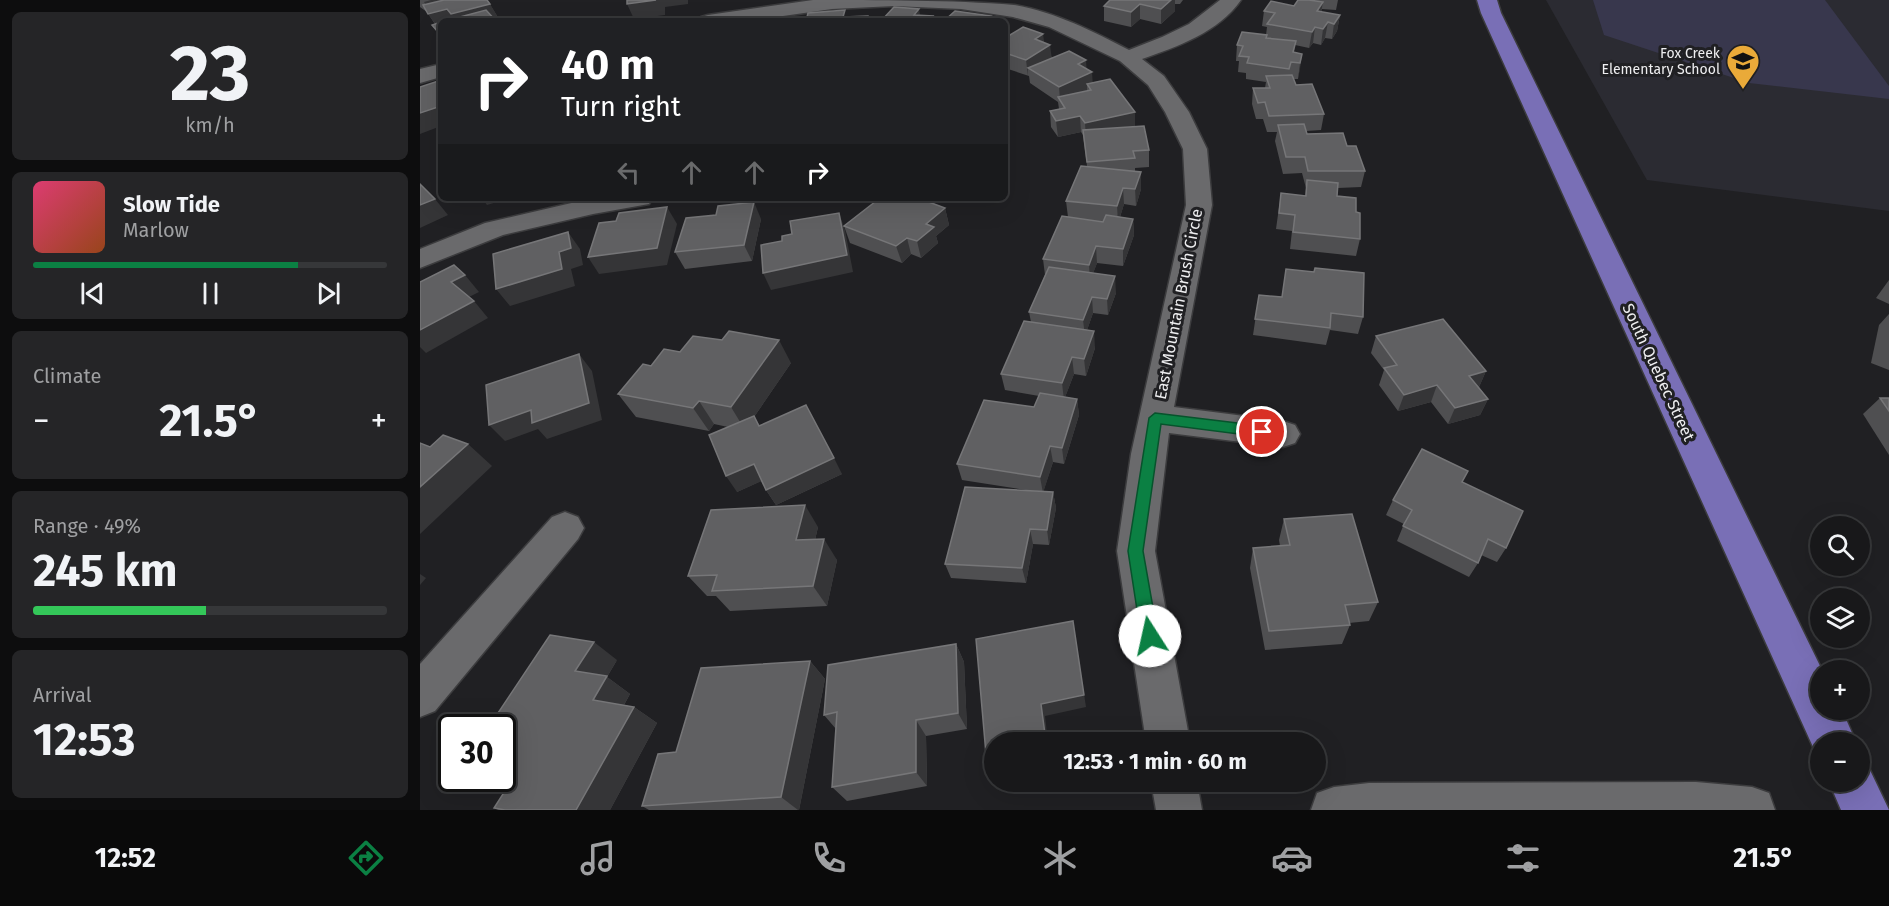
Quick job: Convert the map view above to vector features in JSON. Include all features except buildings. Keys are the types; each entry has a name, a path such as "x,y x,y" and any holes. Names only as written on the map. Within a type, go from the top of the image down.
{"main road":[{"name":"South Quebec Street","path":"1487,0 1491,13 1829,732"},
{"path":"1857,792 1866,810"}],"street":[{"name":"East Mountain Brush Circle","path":"714,18 734,8 893,0 962,1 1015,11 1056,23 1127,57 1156,81 1177,111 1195,149 1199,205 1155,418 1136,551 1166,732"},
{"path":"1127,57 1170,43 1204,24 1231,0"},
{"path":"420,76 438,71"},
{"path":"420,259 495,229 622,201"},
{"path":"1155,418 1283,434"},
{"path":"420,696 565,528"},
{"path":"1176,792 1179,810"},
{"path":"1334,810 1369,806 1696,805 1752,810"}],"shaded area":[{"name":"Fox Creek Elementary School","path":"1546,0 1889,0 1889,211 1647,180"},
{"path":"1593,0 1825,0 1889,86 1889,99 1749,83 1604,35"}],"place":[{"name":"Fox Creek Elementary School","path":"1743,90"}],"route":[{"path":"1150,636 1136,551 1148,454 1155,418 1262,432"}]}
